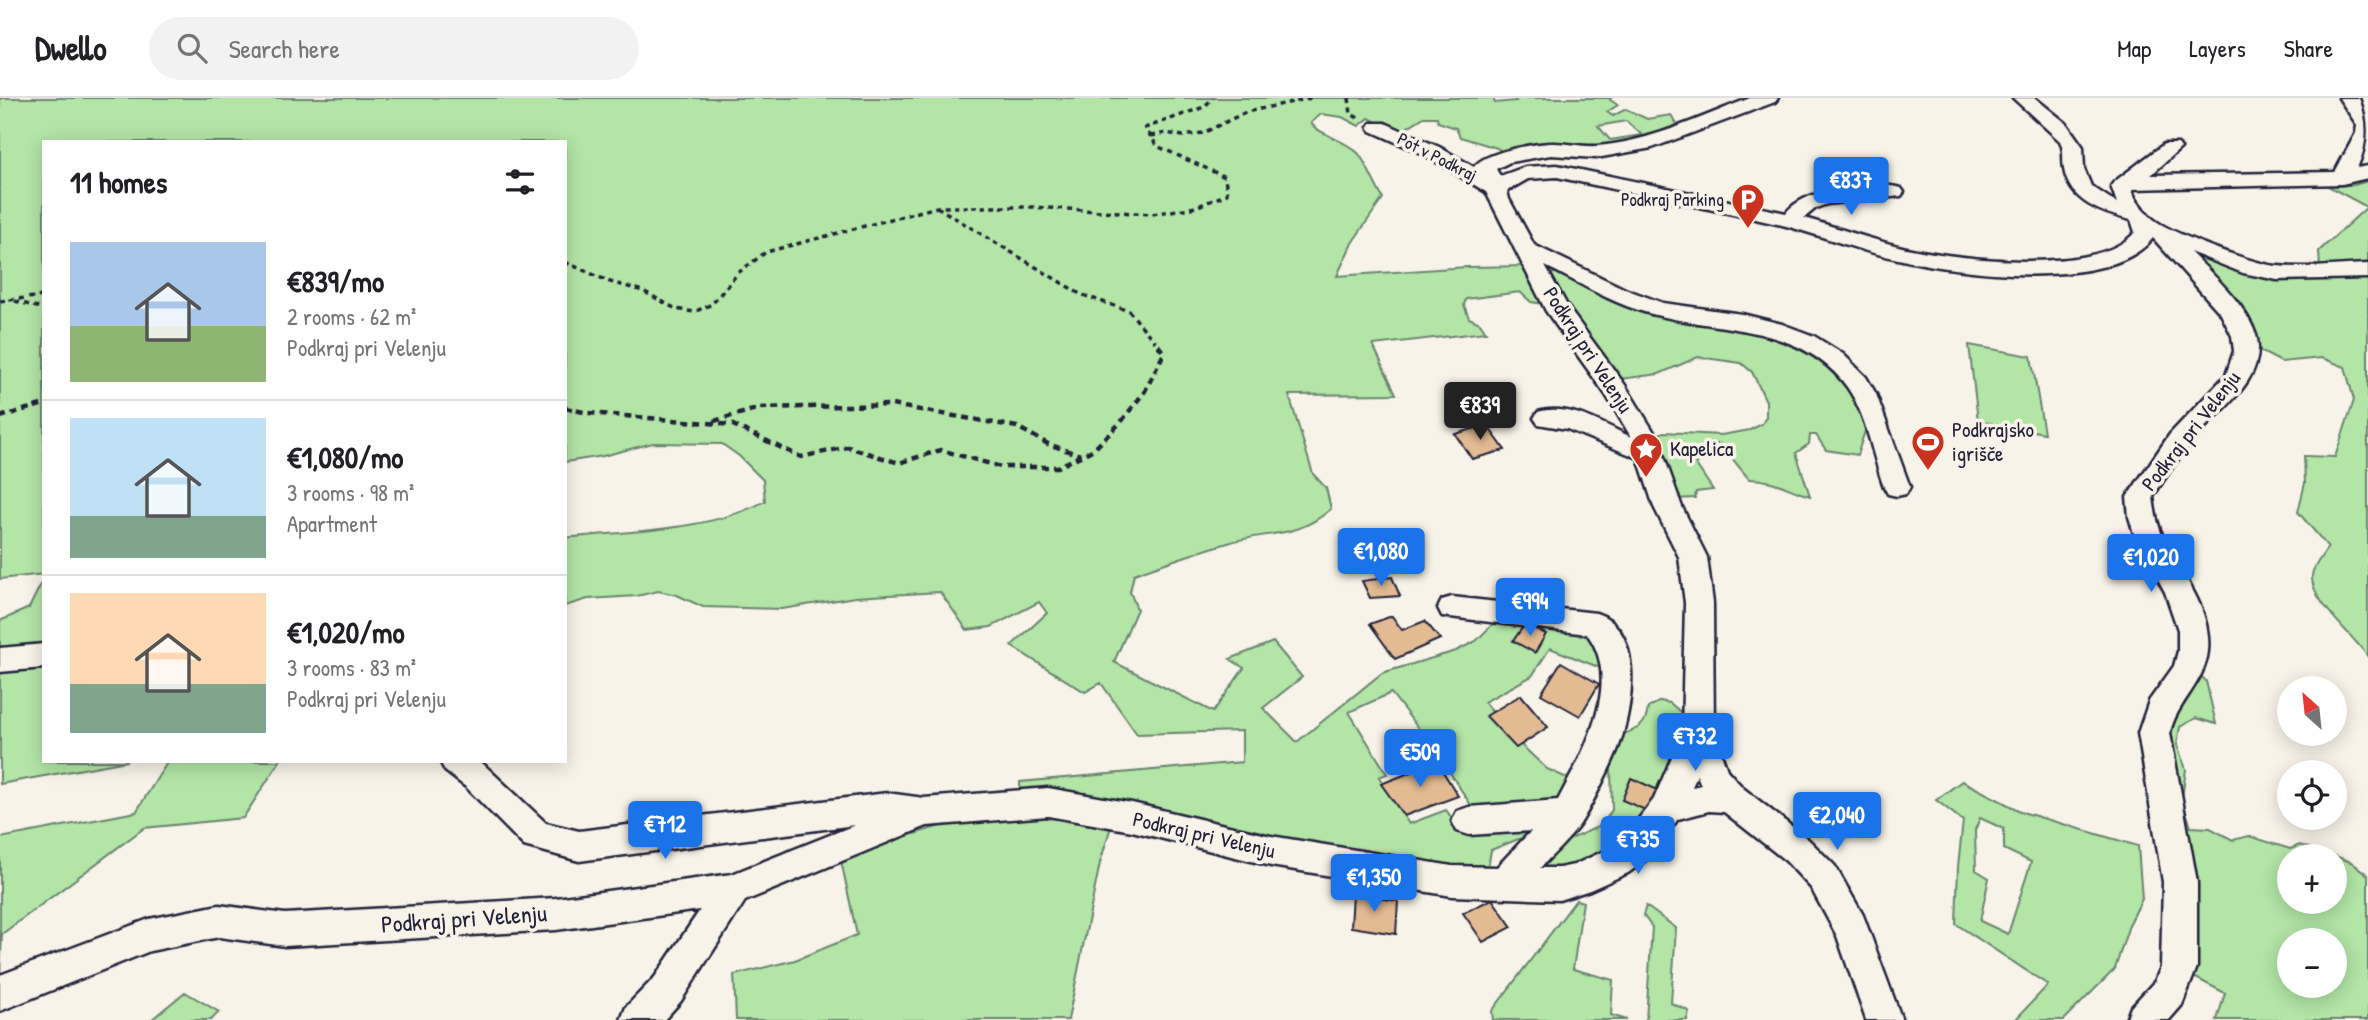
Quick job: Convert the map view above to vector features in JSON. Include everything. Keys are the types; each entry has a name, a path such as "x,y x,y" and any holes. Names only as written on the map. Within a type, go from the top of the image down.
{"street":[{"name":"Podkraj pri Velenju","path":"1768,98 1652,142 1596,152 1551,149 1505,158 1484,167 1558,310 1616,391 1644,437 1668,507 1693,557 1699,603 1698,733 1713,776 1731,798 1808,860 1821,875 1858,943 1884,1020"},
{"path":"2023,98 2067,137 2073,146 2074,170 2091,198 2111,210 2148,223 2251,268 2277,273 2368,271"},
{"path":"2131,181 2355,175 2367,125 2349,98"},
{"name":"Pot v Podkraj","path":"1378,127 1432,151 1496,189"},
{"path":"2131,181 2171,148"},
{"path":"1496,189 1520,174 1557,171 1791,221 1920,258 2044,268 2096,263 2115,256 2138,243 2146,233 2148,223"},
{"name":"Podkraj pri Velenju","path":"2131,181 2121,186 2121,195 2231,311 2242,333 2245,356 2239,377 2193,424 2140,497 2140,510 2145,526 2189,614 2193,631 2193,653 2186,672 2160,709 2154,733 2180,882 2179,967 2169,993 2144,1020"},
{"path":"1791,221 1796,211 1806,203 1826,198 1894,192"},
{"name":"Podkraj pri Velenju","path":"1527,250 1556,260 1618,295 1649,307 1741,320 1812,344 1833,359 1856,382 1867,402 1896,487"},
{"path":"1547,418 1561,417 1629,448 1649,452"},
{"path":"1452,608 1596,624 1613,646 1616,691 1606,739 1568,814 1503,884"},
{"path":"0,660 42,656"},
{"name":"Podkraj pri Velenju","path":"459,763 478,778 536,836 579,846 887,807 925,812 1048,802 1132,817 1271,851 1452,881 1559,884 1578,879 1616,862 1638,846 1667,808 1698,733"},
{"path":"1667,808 1709,797 1731,798"},
{"name":"Podkraj pri Velenju","path":"0,993 149,935 219,921 285,930 542,915 733,890 925,812"},
{"path":"1469,821 1568,814"},
{"path":"639,1020 668,989 733,890"}],"path":[{"path":"567,263 610,282 643,291 676,309 694,312 712,304 738,273 766,252 937,207 1032,207 1152,214 1196,207 1227,194 1225,177 1157,146 1145,128 1204,107 1213,98"},
{"path":"1151,136 1166,133 1183,136 1203,133 1246,112 1311,98"},
{"path":"567,408 588,413 733,425 801,457 848,447 899,463 941,450 1001,467 1058,467 1094,449 1121,422 1145,391 1164,353 1129,311 1080,294 937,207"},
{"path":"0,300 42,296"},
{"path":"13,300 42,308"},
{"path":"0,416 42,405"},
{"path":"709,423 760,408 892,405 1017,427 1048,444 1081,455"}],"green space":[{"path":"0,98 1493,98 1495,103 1516,101 1514,98 1611,98 1610,100 1618,105 1607,112 1613,116 1626,109 1647,119 1671,115 1679,127 1623,144 1506,154 1497,148 1460,137 1456,128 1438,122 1437,117 1424,117 1398,133 1369,118 1359,126 1342,117 1321,114 1311,123 1358,153 1383,198 1352,243 1337,276 1467,267 1528,266 1543,304 1531,302 1520,292 1466,299 1464,305 1469,318 1480,323 1486,332 1373,345 1396,394 1289,395 1313,474 1326,488 1331,509 1318,519 1293,530 1228,543 1134,574 1130,592 1137,609 1114,662 1213,712 1244,668 1230,659 1273,642 1302,677 1263,708 1297,742 1382,673 1456,651 1476,641 1504,613 1591,632 1611,672 1550,648 1532,676 1484,702 1518,742 1547,769 1576,782 1565,806 1476,813 1438,754 1391,693 1349,712 1387,774 1379,777 1409,824 1446,810 1457,825 1541,830 1491,850 1488,868 1464,871 1020,794 1020,782 1242,762 1242,731 1137,734 1101,683 1085,692 1011,646 1047,613 1039,602 991,627 967,630 940,592 855,597 782,609 703,607 677,595 658,591 637,596 588,599 567,605 567,538 694,524 743,511 765,501 763,480 739,456 722,444 653,443 567,462 567,140 42,140 42,574 0,579","holes":["1626,121 1642,135 1610,140 1598,126"]},
{"path":"2368,181 2368,268 2320,270 2319,251 2367,207 2328,186 2354,185"},
{"path":"2176,241 2237,267 2368,276 2368,657 2316,592 2312,581 2313,571 2328,547 2298,512 2305,483 2304,456 2335,457 2354,400 2345,367 2322,358 2281,362 2256,349"},
{"path":"1565,270 1605,293 1795,342 1843,375 1857,394 1867,425 1857,455 1826,450 1816,435 1810,435 1809,444 1796,453 1810,496 1773,483 1749,479 1720,444 1712,444 1713,454 1709,460 1695,463 1713,490 1696,492 1695,498 1674,499 1651,437 1664,432 1721,435 1750,430 1762,424 1766,417 1766,401 1752,372 1741,363 1698,357 1659,374 1620,379 1581,342 1547,275"},
{"path":"1969,345 2031,356 2044,433 1978,421"},
{"path":"42,582 42,647 0,652 0,621 29,608"},
{"path":"42,663 42,763 116,763 0,784 0,668"},
{"path":"2199,674 2206,681 2216,724 2196,718 2180,727 2177,745 2186,769 2182,799 2191,827 2210,828 2233,840 2249,836 2277,845 2277,914 2347,914 2347,860 2368,875 2368,1020 2217,1020 2225,993 2190,975 2166,721"},
{"path":"1660,701 1670,703 1685,716 1670,767 1659,787 1652,810 1609,857 1536,877 1542,852 1602,825 1612,810 1611,768 1621,735 1640,726 1648,708"},
{"path":"167,763 279,763 243,818 144,828 2,934 0,978 0,838 136,812"},
{"path":"1962,781 2022,812 2138,846 2142,899 2129,925 2115,969 2064,1020 2015,1020 2048,985 1956,924 1963,821 1936,800","holes":["1980,818 2004,829 2004,849 2031,862 2008,934 1980,921 1989,878 1976,870 1975,830"]},
{"path":"997,815 1059,816 1112,823 1100,863 1068,1020 736,1020 734,975 795,960 857,935 840,856 964,819"},
{"path":"1576,900 1583,902 1573,969 1613,980 1611,1015 1627,1020 1493,1020 1492,1011"},
{"path":"1646,906 1676,928 1671,1003 1689,1011 1687,1020 1646,1020 1652,927 1643,915"},
{"path":"185,992 219,1012 211,1020 151,1020"}],"building":[{"path":"1487,425 1505,450 1472,459 1455,434"},
{"path":"1392,577 1400,596 1370,598 1362,581"},
{"path":"1392,616 1402,630 1425,621 1440,639 1395,659 1370,624"},
{"path":"1525,624 1546,634 1535,653 1513,641"},
{"path":"1561,662 1599,684 1580,716 1541,694"},
{"path":"1521,695 1548,727 1516,748 1486,716"},
{"path":"1437,762 1458,796 1404,816 1381,784"},
{"path":"1631,778 1658,790 1650,812 1622,800"},
{"path":"1353,894 1398,901 1396,934 1351,927"},
{"path":"1492,899 1512,927 1483,942 1463,913"}],"place":[{"name":"Podkraj Parking","path":"1748,230"},
{"name":"Podkrajsko igrišče","path":"1928,472"},
{"name":"Kapelica","path":"1646,479"}]}
